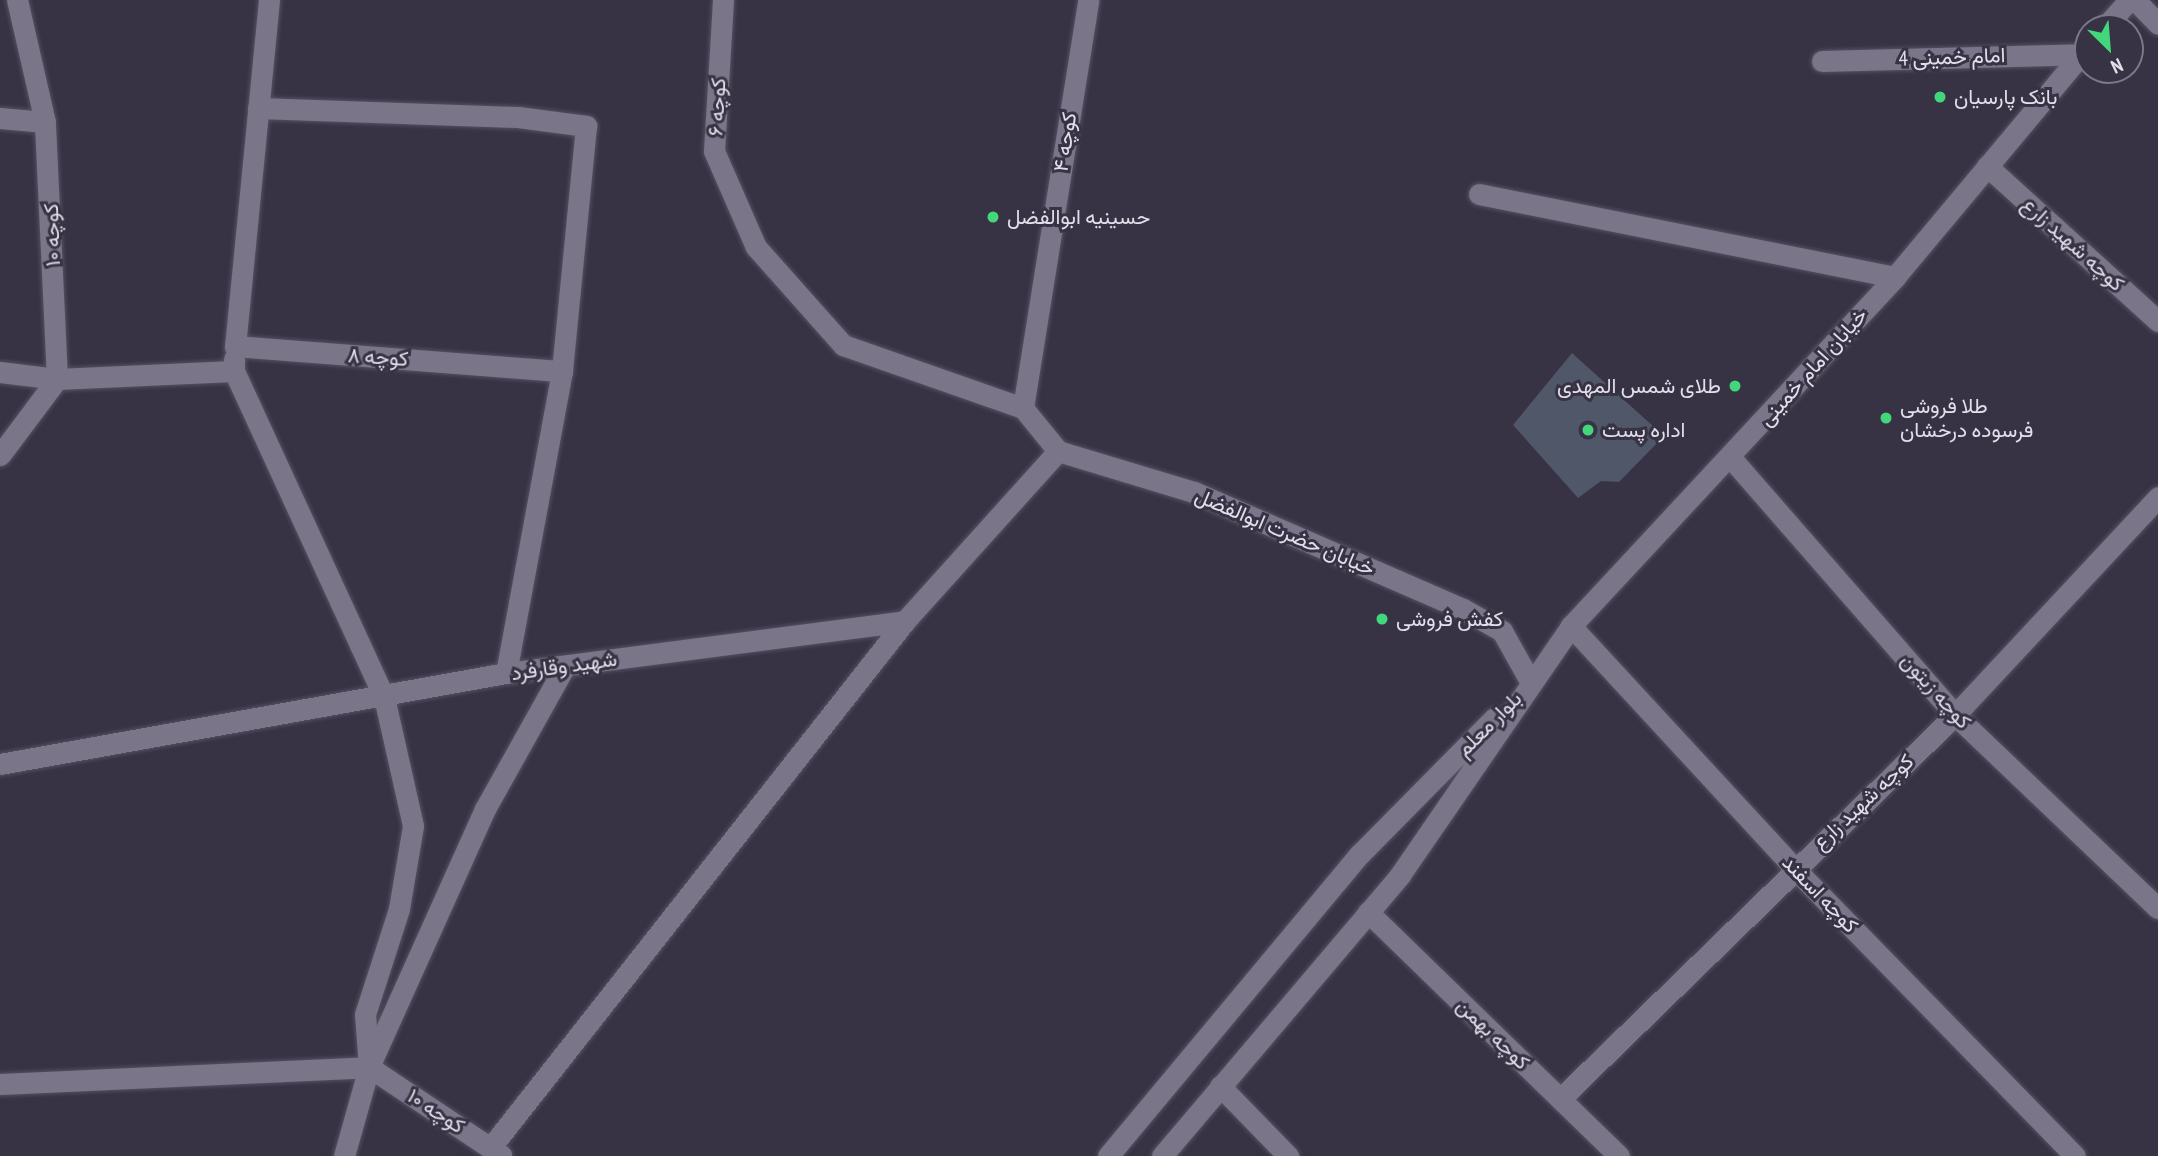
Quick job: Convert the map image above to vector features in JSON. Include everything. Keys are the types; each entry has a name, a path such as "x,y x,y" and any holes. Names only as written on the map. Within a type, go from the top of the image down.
{"street":[{"name":"کوچه ۱۰","path":"17,0 46,122 57,379"},
{"path":"269,0 234,372 384,697 413,826 399,909 365,1014 369,1067"},
{"name":"کوچه ۶","path":"723,0 714,151 756,247 843,345 1023,408"},
{"name":"کوچه ۴","path":"1023,408 1088,0"},
{"path":"2118,14 2132,0 2158,24"},
{"name":"امام خمینی 4","path":"1822,61 2074,50"},
{"name":"خیابان امام خمینی","path":"1530,681 1572,626 1731,458 1895,276 2074,63"},
{"path":"258,108 518,117 586,126 562,371 506,673"},
{"path":"0,118 46,122"},
{"name":"کوچه شهید زارع","path":"1987,166 2158,321"},
{"path":"1479,194 1895,276"},
{"name":"کوچه ۸","path":"235,346 562,371"},
{"path":"0,372 57,379 234,372"},
{"path":"0,454 57,379"},
{"path":"496,1152 905,621 1058,451 1023,408"},
{"name":"خیابان حضرت ابوالفضل","path":"1058,451 1194,492 1463,609 1502,631 1530,681"},
{"name":"کوچه زیتون","path":"1731,458 1955,715 2158,908"},
{"name":"کوچه شهید زارع","path":"1560,1099 1794,868 1955,715 2158,498"},
{"name":"شهید وقارفرد","path":"0,764 506,673 905,621"},
{"name":"کوچه اسفند","path":"1572,626 1794,868 2075,1156"},
{"path":"344,1156 369,1067 485,809 565,666"},
{"name":"بلوار معلم","path":"1162,1156 1400,875 1530,681"},
{"name":"بلوار معلم","path":"1108,1156 1360,854 1530,681"},
{"name":"کوچه بهمن","path":"1368,912 1619,1156"},
{"name":"کوچه ۱۰","path":"369,1067 496,1152"},
{"path":"0,1084 369,1067"},
{"path":"1220,1086 1288,1156"}],"building":[{"name":"اداره پست","path":"1572,353 1664,436 1619,482 1601,481 1578,498 1513,425"}],"place":[{"name":"بانک پارسیان","path":"1940,97"},
{"name":"حسینیه ابوالفضل","path":"993,217"},
{"name":"طلای شمس المهدی","path":"1735,386"},
{"name":"طلا فروشی فرسوده درخشان","path":"1886,418"},
{"name":"اداره پست","path":"1588,430"},
{"name":"کفش فروشی","path":"1382,619"}]}
